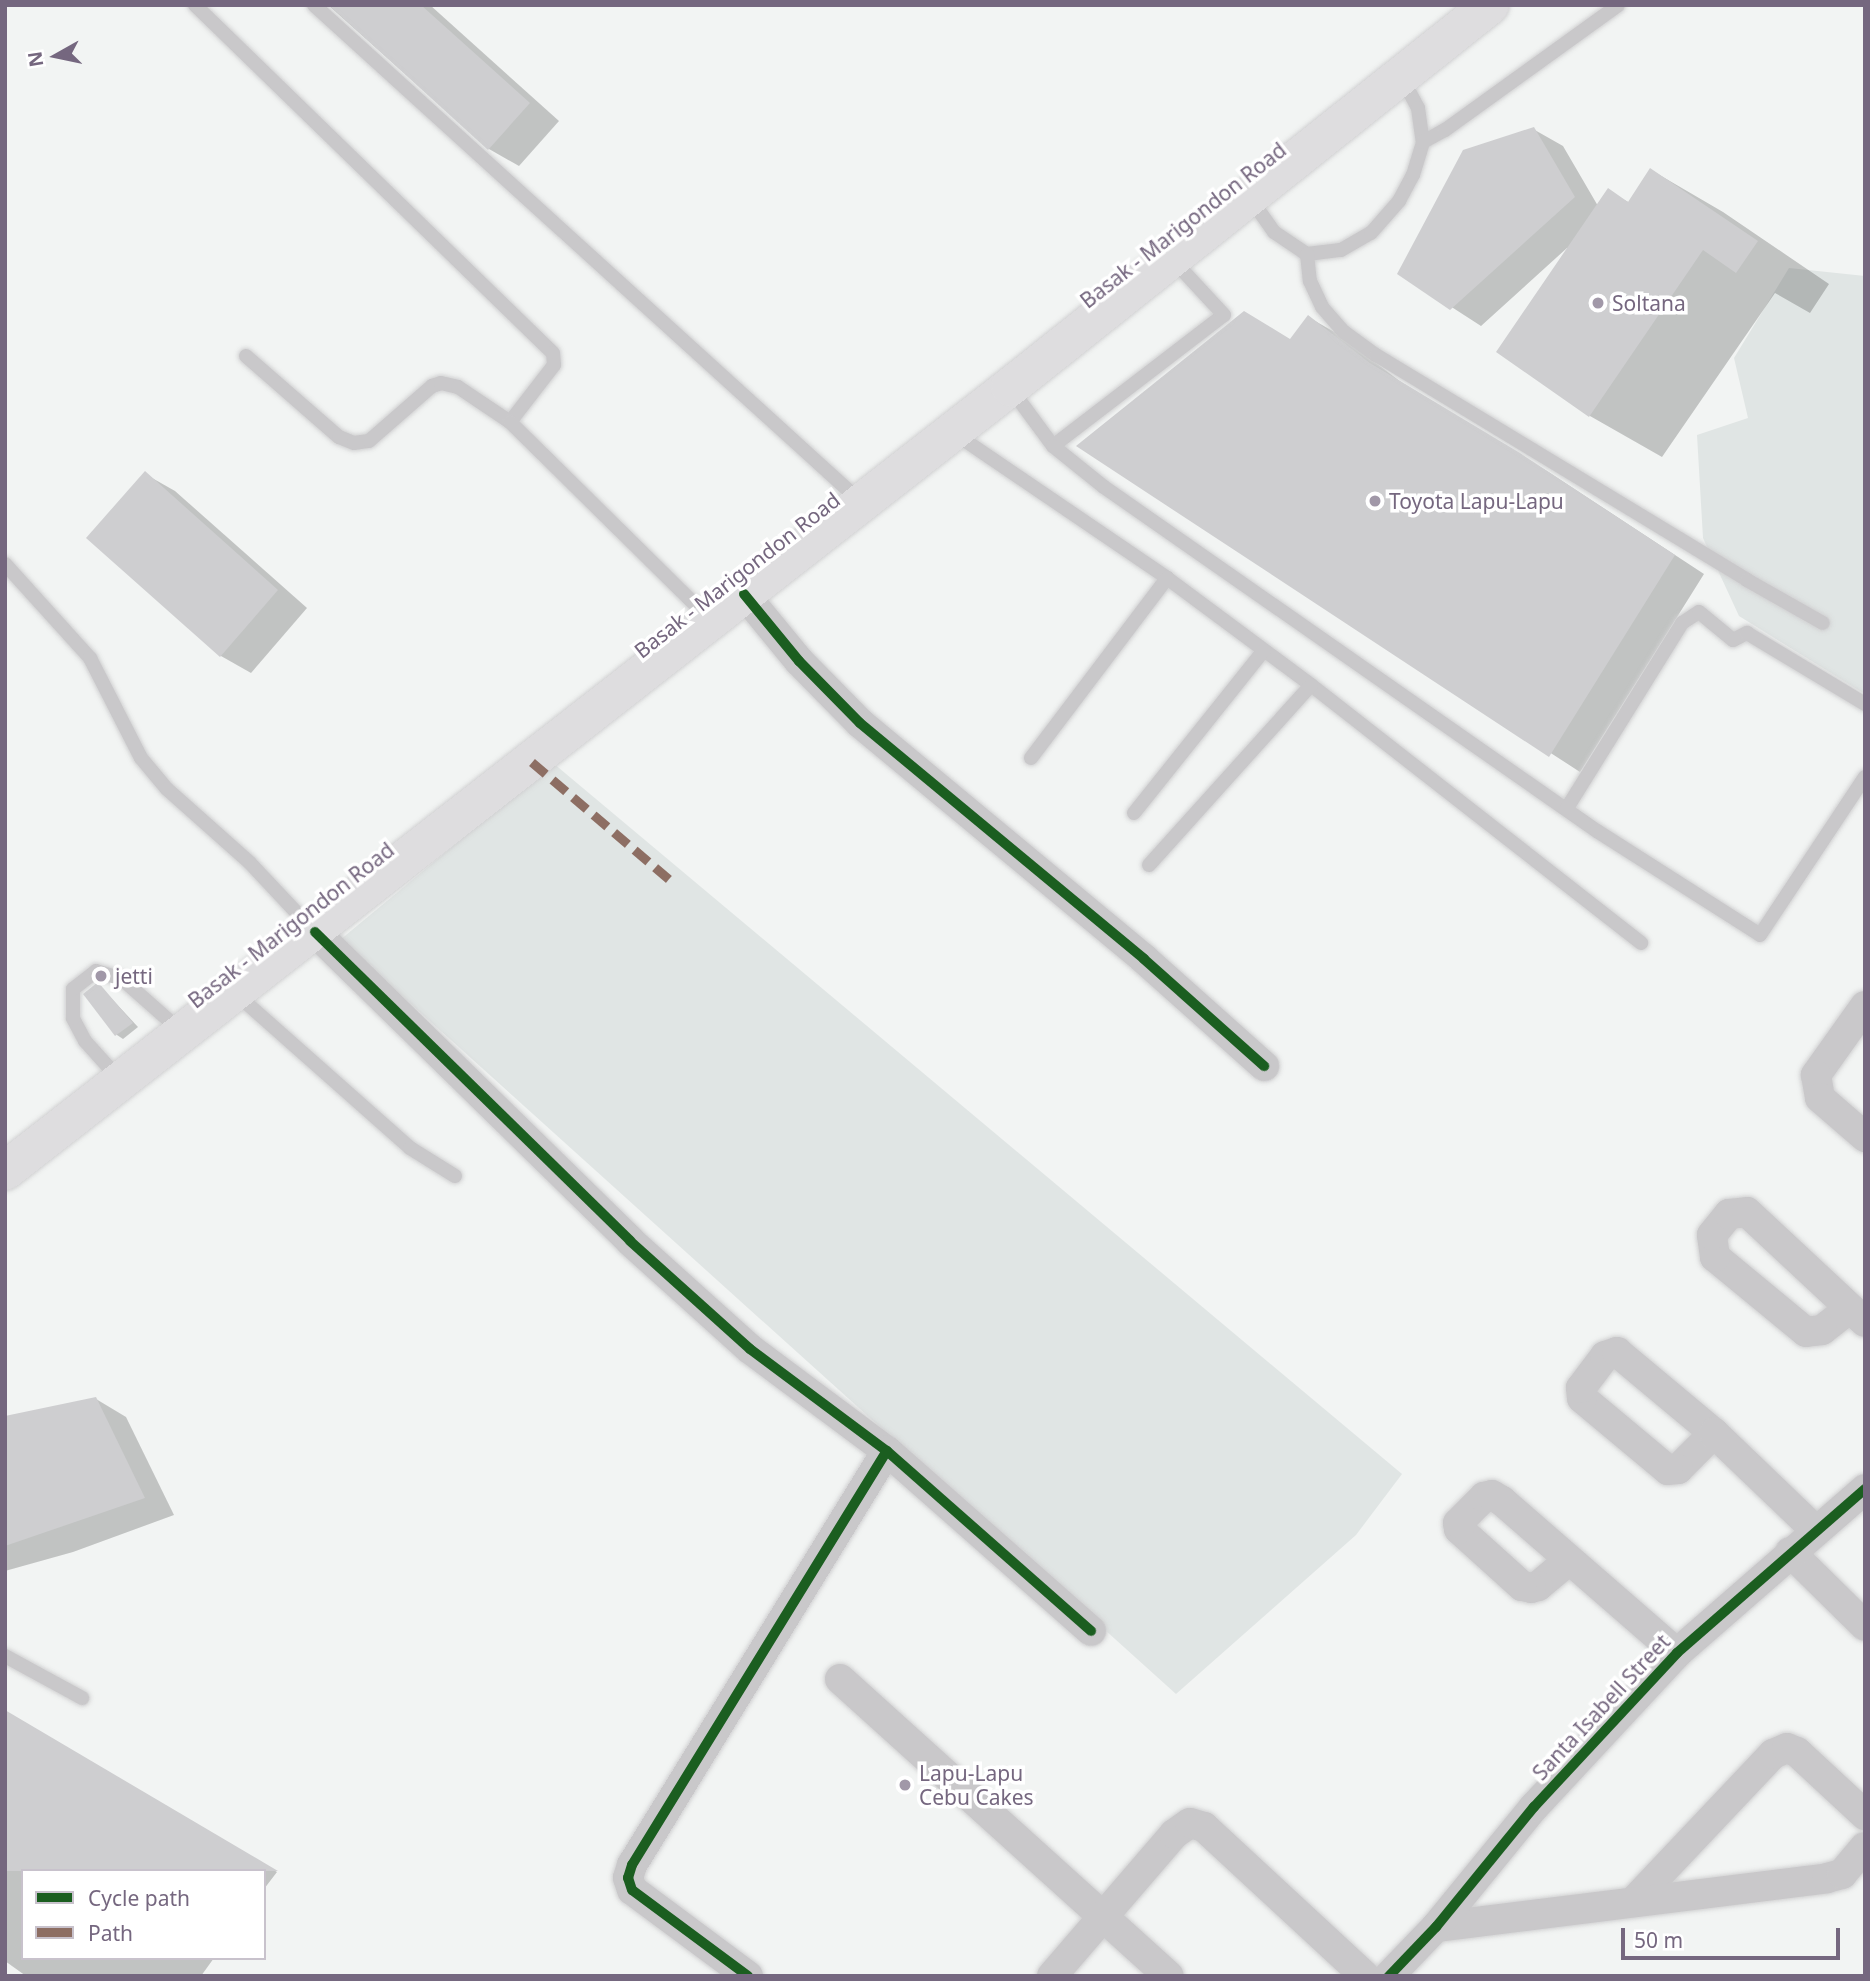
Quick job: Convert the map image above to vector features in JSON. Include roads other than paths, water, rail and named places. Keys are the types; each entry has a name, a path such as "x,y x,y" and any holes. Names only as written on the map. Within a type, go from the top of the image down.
{"main road":[{"name":"Basak - Marigondon Road","path":"5,1171 315,932 1010,387 1490,5"}],"street":[{"path":"744,594 799,661 860,723 1144,959 1264,1066"},
{"path":"315,932 629,1241 750,1349 887,1451 1091,1631"},
{"path":"1865,1006 1816,1075 1820,1098 1865,1137"},
{"path":"1747,1212 1857,1315 1822,1330 1806,1332 1715,1257 1712,1235 1729,1214 1747,1212"},
{"path":"1714,1433 1815,1530"},
{"path":"748,1976 632,1891 628,1878 639,1853 887,1451"},
{"name":"Santa Isabell Street","path":"1389,1976 1436,1927 1534,1807 1677,1653 1865,1489"},
{"path":"1790,1552 1865,1626"},
{"path":"1568,1561 1677,1653"},
{"path":"840,1679 1170,1976"},
{"path":"1633,1902 1773,1754 1787,1748 1797,1752 1865,1815"},
{"path":"1052,1976 1174,1834 1190,1823 1203,1827 1365,1976"},
{"path":"1436,1927 1827,1878 1842,1874 1865,1847"}],"lane":[{"path":"195,5 553,353 554,365 510,422"},
{"path":"314,5 861,502"},
{"path":"1423,142 1445,130 1618,5"},
{"path":"1250,197 1274,232 1307,254 1341,250 1371,233 1399,201 1413,174 1423,142 1418,108 1402,76"},
{"path":"1307,254 1310,281 1322,307 1345,331 1376,355 1747,580 1823,623"},
{"path":"1053,446 1224,315 1171,258"},
{"path":"246,356 339,438 354,443 369,441 432,386 441,383 458,387 510,422 711,621"},
{"path":"1010,387 1053,446 1104,487 1597,831 1760,935 1865,777"},
{"path":"951,431 1167,578 1311,685 1641,943"},
{"path":"5,564 90,658 141,758 167,789 250,863 315,932"},
{"path":"1031,758 1167,578"},
{"path":"1567,808 1682,623 1699,612 1733,640 1747,633 1865,704"},
{"path":"1133,813 1264,650"},
{"path":"1149,865 1311,685"},
{"path":"122,1082 85,1041 73,1018 73,989 96,971 122,979 183,1033"},
{"path":"234,992 410,1148 455,1176"},
{"path":"5,1656 82,1698"}],"place":[{"name":"Soltana","path":"1598,303"},
{"name":"Toyota Lapu-Lapu","path":"1375,501"},
{"name":"jetti","path":"101,976"},
{"name":"Lapu-Lapu Cebu Cakes","path":"905,1785"}]}
